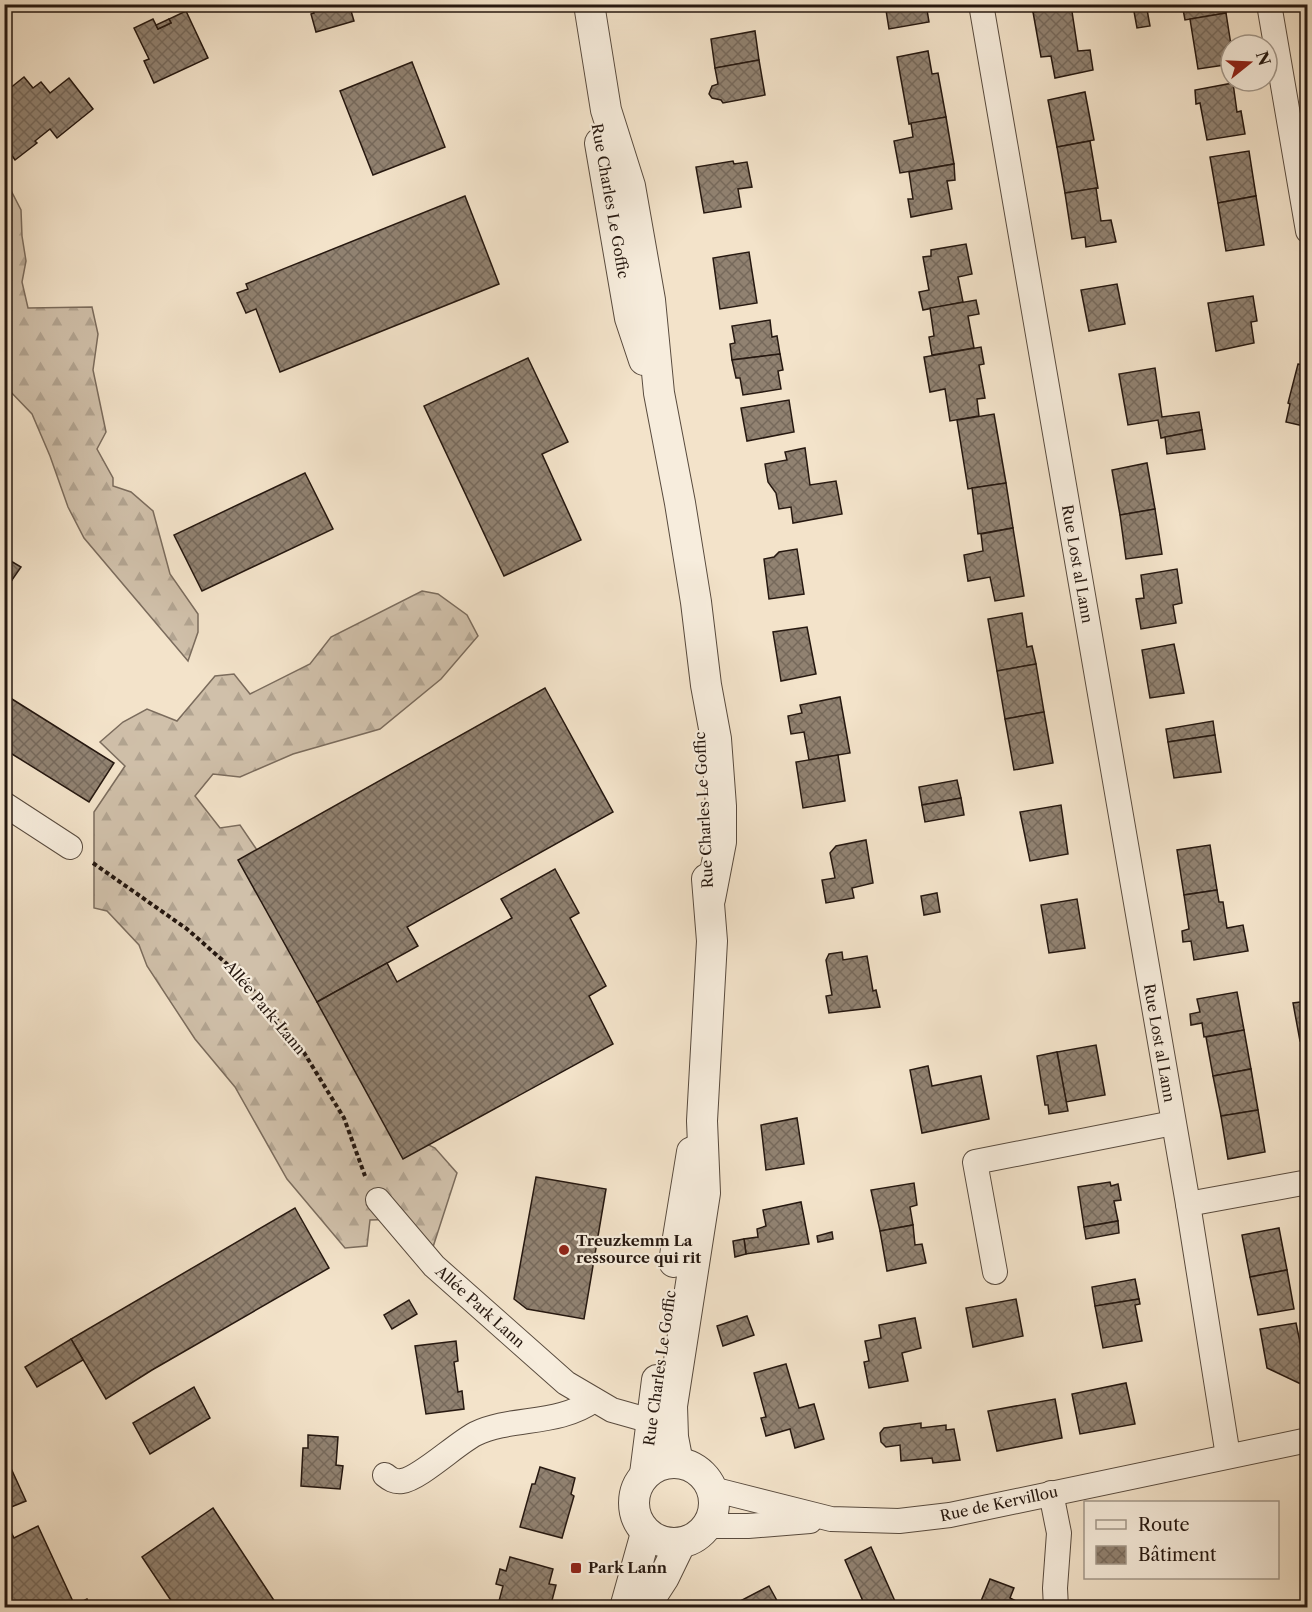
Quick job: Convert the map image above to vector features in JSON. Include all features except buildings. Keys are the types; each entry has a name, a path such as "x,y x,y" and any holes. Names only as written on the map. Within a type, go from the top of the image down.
{"street":[{"name":"Rue Charles Le Goffic","path":"575,4 630,318 640,352 659,393"},
{"name":"Rue Charles Le Goffic","path":"589,4 606,110 630,186 650,300 659,393 696,602 706,685 699,724 699,774 712,941 702,1121 705,1193 672,1406 673,1437 678,1463"},
{"name":"Rue Lost al Lann","path":"981,4 1188,1204 1228,1456"},
{"path":"1269,4 1308,231"},
{"path":"4,804 70,847"},
{"name":"Rue Charles Le Goffic","path":"645,1474 687,1171 702,1121"},
{"name":"Rue Lost al Lann","path":"995,1272 975,1162 1173,1123"},
{"path":"1188,1204 1308,1182"},
{"name":"Allée Park Lann","path":"378,1200 408,1238 456,1287 566,1383 612,1410 651,1421"},
{"path":"385,1475 392,1480 406,1480 478,1433 565,1414 584,1407 594,1400"},
{"name":"Rue de Kervillou","path":"708,1526 748,1526 831,1519 899,1521 935,1517 1308,1440"},
{"path":"678,1463 698,1470 708,1480 715,1503 713,1515 701,1534 680,1544 668,1544 646,1533 635,1516 634,1506 637,1487 645,1474 662,1465 678,1463"},
{"name":"Rue de Kervillou","path":"712,1489 831,1519"},
{"path":"1051,1493 1059,1533 1056,1608"},
{"path":"625,1608 646,1533"},
{"path":"644,1608 664,1577 680,1544"}],"path":[{"name":"Allée Park-Lann","path":"70,847 187,929 244,979 303,1051 344,1118 372,1193 378,1200"}],"green space":[{"path":"4,177 21,210 26,261 22,282 28,308 92,307 98,334 93,370 106,432 97,449 113,478 113,486 131,492 153,511 170,574 198,614 198,632 188,661 84,538 68,507 32,414 7,388 5,390"},
{"path":"422,591 438,594 467,615 478,636 441,679 380,729 293,754 240,777 213,774 195,796 220,828 240,825 278,881 408,1135 435,1148 457,1173 432,1250 402,1219 370,1220 367,1246 345,1248 287,1179 235,1087 195,1039 147,966 139,945 107,911 94,908 94,812 125,766 100,742 123,722 147,709 177,721 215,676 234,674 250,694 310,664 331,637"}],"place":[{"name":"Treuzkemm La ressource qui rit","path":"564,1250"},
{"name":"Park Lann","path":"576,1568"}]}
